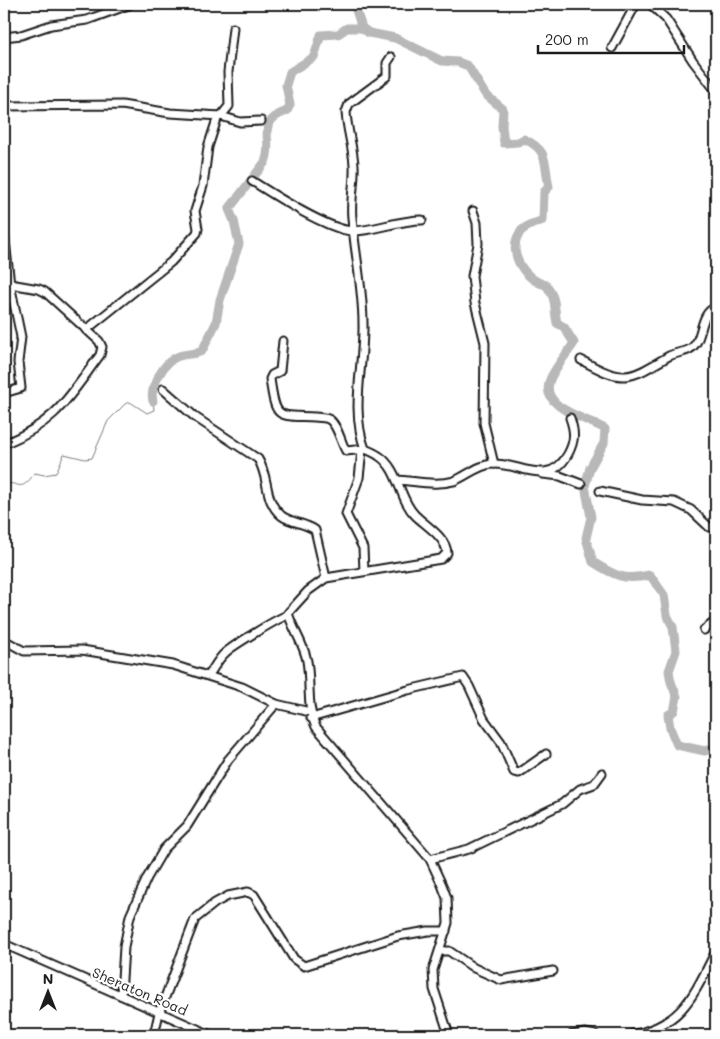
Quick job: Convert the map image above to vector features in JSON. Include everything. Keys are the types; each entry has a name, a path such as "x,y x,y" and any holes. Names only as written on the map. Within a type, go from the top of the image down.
{"street":[{"path":"4,38 51,25 86,20 131,4"},
{"path":"612,48 636,4"},
{"path":"650,4 666,19 692,61 716,91"},
{"path":"86,330 171,262 197,233 195,211 203,186 208,147 220,116 229,106 228,72 233,28"},
{"path":"364,571 363,548 346,514 359,478 364,449 357,393 363,359 363,323 361,288 351,216 354,164 346,112 349,104 386,76 387,63 391,57"},
{"path":"4,106 104,104 138,106 170,113 220,116 240,122 261,121"},
{"path":"252,181 278,198 323,221 353,231 403,221 422,220"},
{"path":"473,211 477,223 478,244 472,276 475,303 485,343 484,423 494,464"},
{"path":"4,232 10,284 21,337 18,362 21,388 4,393"},
{"path":"4,444 48,419 66,403 100,355 102,347 99,340 45,292 39,289 10,284"},
{"path":"581,360 615,376 622,377 638,372 670,356 688,351 697,342 707,313 716,307"},
{"path":"209,675 218,661 230,650 278,619 288,615 308,591 326,578 441,559 447,553 446,546 439,537 409,508 397,480 382,458 364,449 346,451 334,424 326,418 289,418 278,412 274,404 270,379 272,375 280,371 283,341"},
{"path":"162,389 195,417 258,459 262,466 269,500 273,505 290,521 315,530 326,578"},
{"path":"532,472 558,468 565,461 575,436 570,418"},
{"path":"397,480 446,483 484,466 494,464 560,476 581,484"},
{"path":"600,491 642,500 674,502 691,510 709,527 716,529"},
{"path":"288,615 308,663 311,715 324,738 430,859 447,898 446,931 433,970 434,989 449,1035"},
{"path":"704,630 716,621"},
{"path":"4,640 24,651 95,651 163,663 209,675 242,687 276,704 311,715 462,677 469,686 484,719 500,742 514,772 519,773 546,754"},
{"path":"121,995 124,947 130,916 147,878 164,849 187,826 228,760 276,704"},
{"path":"430,859 469,849 562,804 580,789 594,784 602,773"},
{"path":"154,1035 158,1013 195,919 215,903 228,896 248,892 254,895 294,959 304,966 398,936 428,931 446,931"},
{"name":"Sheraton Road","path":"4,944 211,1035"},
{"path":"440,951 449,950 474,968 501,980 553,971"},
{"path":"630,1035 661,1026 681,1012 703,980 716,951"},
{"path":"572,1035 585,1033 595,1035"}],"waterway":[{"path":"354,4 362,28 369,33 395,38 442,61 458,62 468,66 485,94 503,109 504,143 518,142 524,139 532,143 542,153 549,187 544,192 543,220 521,231 515,250 517,258 526,272 532,278 546,285 550,291 554,300 557,323 564,327 574,343 550,379 549,392 552,400 568,412 605,429 604,443 590,468 585,486 591,517 586,538 593,562 620,576 641,577 650,575 664,595 667,615 673,627 676,651 669,671 677,697 674,711 668,715 670,728 677,745 705,751 716,747"},
{"path":"153,401 153,389 159,375 168,363 179,356 202,351 216,323 220,300 239,244 234,221 229,209 265,162 268,146 268,127 271,121 287,111 290,105 286,85 290,72 314,57 321,35 338,34 347,28 362,28"},
{"path":"4,485 25,484 35,473 44,475 56,473 64,454 85,459 92,458 108,421 125,404 130,402 147,413 154,410 153,401"}]}
